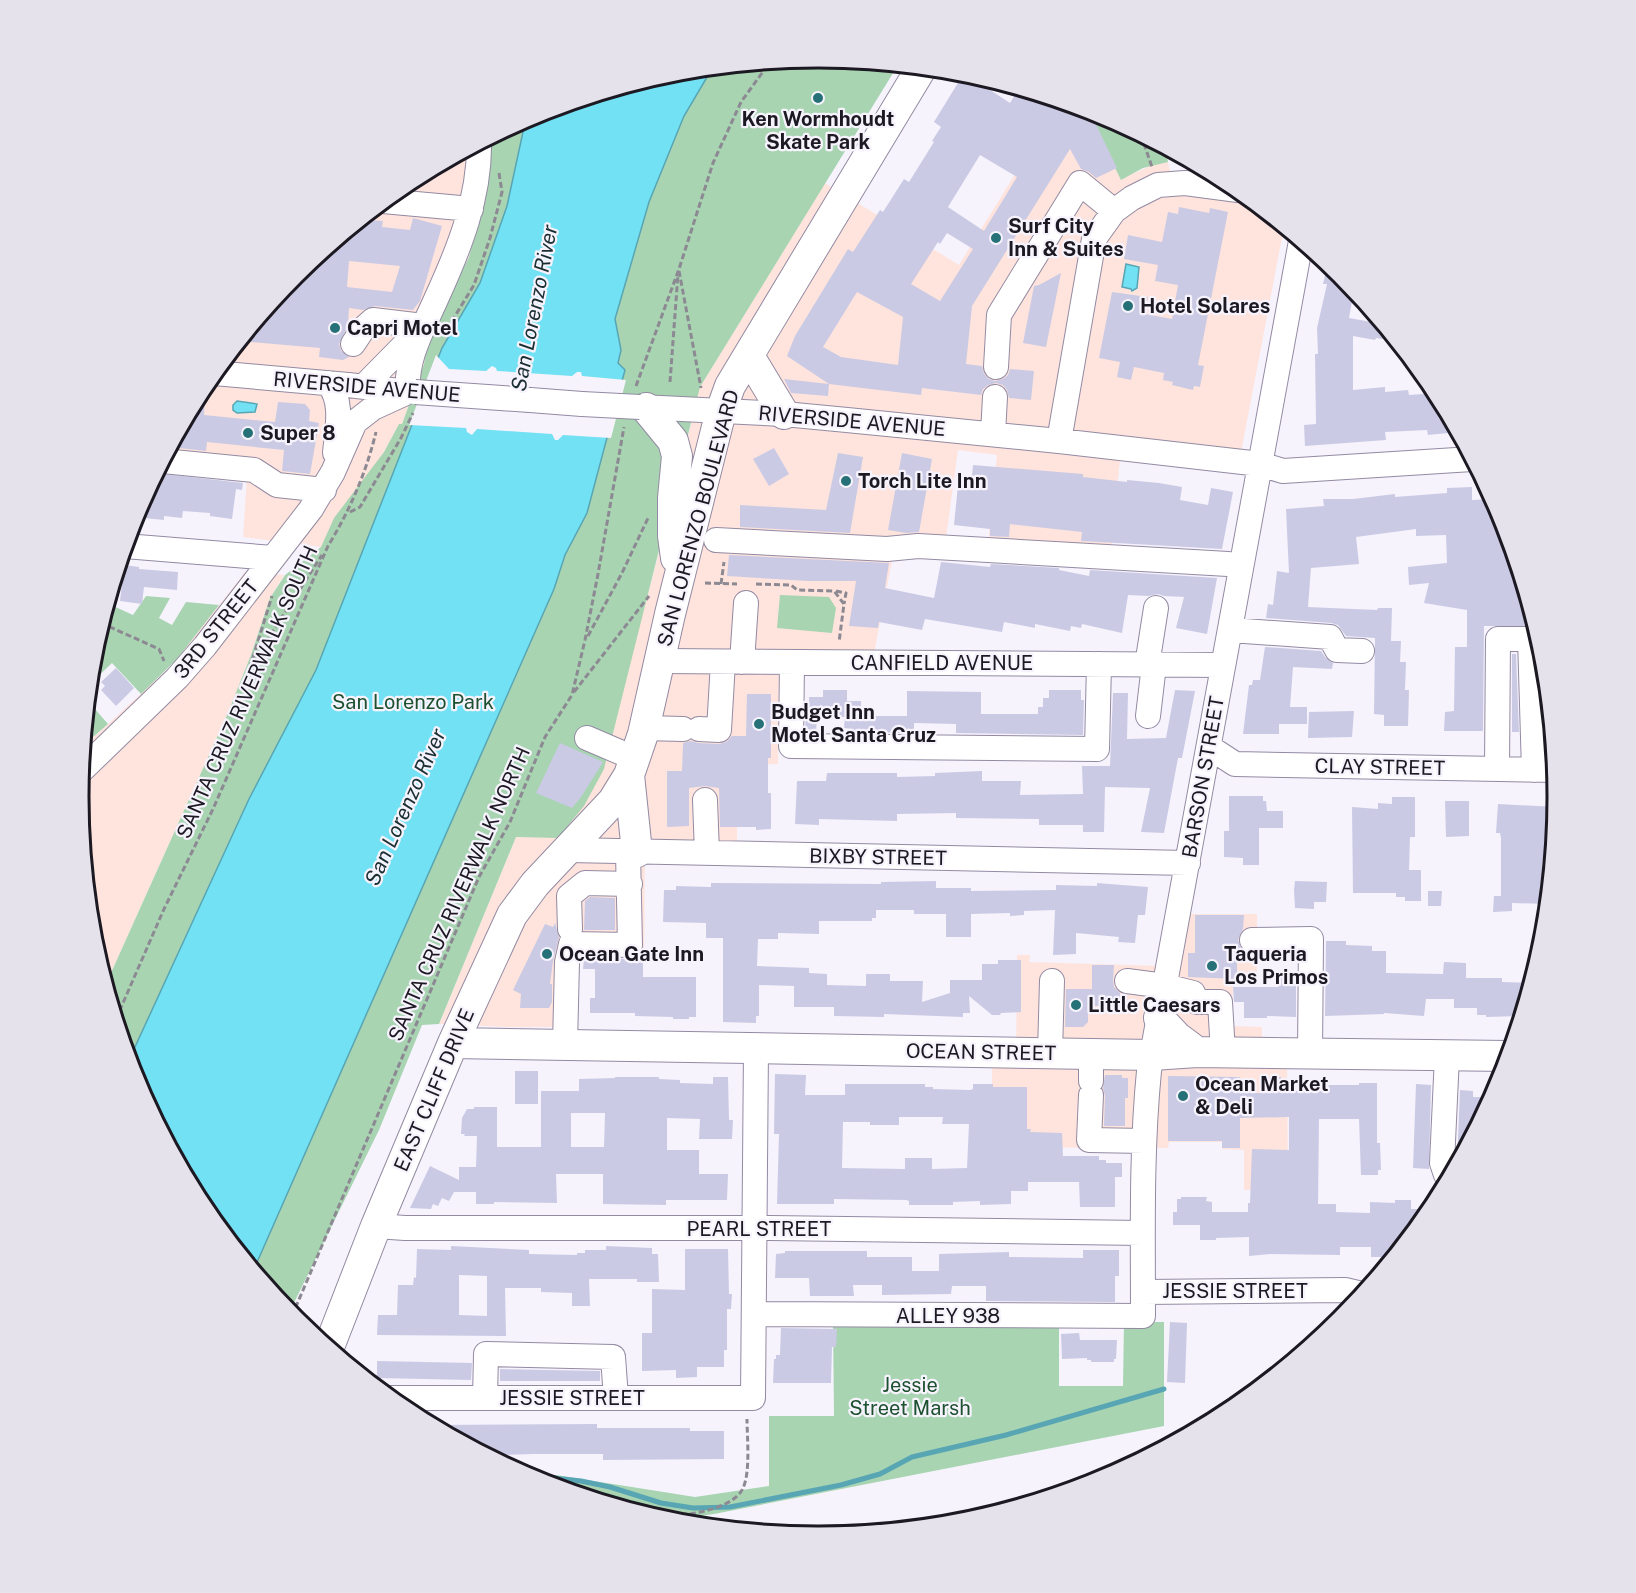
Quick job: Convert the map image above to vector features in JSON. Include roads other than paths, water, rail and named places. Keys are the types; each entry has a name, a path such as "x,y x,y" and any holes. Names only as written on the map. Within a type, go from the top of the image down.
{"main road":[{"name":"SAN LORENZO BOULEVARD","path":"568,850 613,801 633,767 660,661 692,581 721,411 730,386 917,75"},
{"path":"749,356 784,414"},
{"path":"641,398 673,441 677,456 673,498 673,536 692,581"},
{"path":"632,852 633,767"},
{"name":"EAST CLIFF DRIVE","path":"332,1340 376,1226 453,1043 512,915 535,884 568,850"},
{"path":"1159,1018 1177,1037 1210,1053"},
{"name":"OCEAN STREET","path":"453,1043 1050,1053 1091,1076 1152,1055 1210,1053 1499,1056"}],"street":[{"path":"407,398 408,371 423,327 457,251 471,209 479,152"},
{"path":"996,367 999,315 1080,183 1114,211"},
{"path":"1059,441 1095,239 1114,211 1132,198 1158,185 1185,183 1218,187"},
{"path":"396,202 471,209"},
{"name":"BARSON STREET","path":"1143,1317 1142,1233 1148,1080 1300,249"},
{"path":"347,385 352,350 363,329 373,320 423,327"},
{"path":"171,462 254,470 277,485 328,481 338,405 333,389 347,385 423,327"},
{"name":"RIVERSIDE AVENUE","path":"225,374 347,385 407,398 641,398 721,411 784,414 1059,441 1260,465 1283,471 1464,460"},
{"path":"993,434 995,397"},
{"name":"3RD STREET","path":"91,757 192,662 273,558 328,481 355,422 363,414 407,398"},
{"path":"716,540 887,549 918,546 1228,564"},
{"path":"134,547 273,558"},
{"path":"644,728 719,730 746,603"},
{"path":"1148,716 1156,608"},
{"path":"1230,630 1330,637 1337,650 1362,651"},
{"path":"1497,769 1498,639 1529,639"},
{"path":"1530,643 1544,770"},
{"name":"CANFIELD AVENUE","path":"660,661 1223,665"},
{"path":"792,662 791,746 1085,749 1097,749 1099,664"},
{"path":"587,738 633,767"},
{"name":"CLAY STREET","path":"1209,747 1236,764 1544,770"},
{"path":"705,800 707,854"},
{"name":"BIXBY STREET","path":"568,850 1188,863"},
{"path":"571,936 630,945 632,852"},
{"path":"565,1045 567,962 571,936 570,896 585,883 630,884"},
{"path":"1252,939 1311,939 1310,1054"},
{"path":"1050,1053 1052,981"},
{"path":"1127,981 1165,986 1193,993 1197,1002 1220,1002 1210,1053"},
{"path":"754,1314 756,1048"},
{"path":"1444,1169 1442,1163 1447,1056"},
{"path":"1091,1076 1089,1140 1144,1142"},
{"name":"PEARL STREET","path":"376,1226 1142,1233"},
{"name":"JESSIE STREET","path":"1143,1292 1352,1291"},
{"name":"ALLEY 938","path":"754,1314 1143,1317"},
{"name":"JESSIE STREET","path":"406,1398 753,1398 754,1314"},
{"path":"485,1398 486,1354 613,1357 616,1398"}],"water":[{"name":"San Lorenzo River","path":"707,77 684,116 649,202 615,319 621,350 618,363 625,370 587,513 565,555 554,589 257,1261 212,1202 187,1161 164,1119 134,1048 249,799 316,670 442,348 480,283 507,206 523,130 584,106 629,92"},
{"path":"1126,264 1139,267 1137,288 1132,291 1122,287"},
{"path":"237,401 257,404 255,412 237,413 233,410 233,405"}],"waterway":[{"name":"Jessie Street Marsh","path":"563,1479 610,1487 661,1503 693,1508 730,1507 841,1485 880,1474 912,1457 1006,1435 1164,1389"}],"place":[{"name":"Ken Wormhoudt Skate Park","path":"818,98"},
{"name":"Surf City Inn & Suites","path":"996,238"},
{"name":"Hotel Solares","path":"1128,306"},
{"name":"Capri Motel","path":"335,328"},
{"name":"Super 8","path":"248,433"},
{"name":"Torch Lite Inn","path":"846,481"},
{"name":"Budget Inn Motel Santa Cruz","path":"759,724"},
{"name":"Ocean Gate Inn","path":"547,954"},
{"name":"Taqueria Los Primos","path":"1212,966"},
{"name":"Little Caesars","path":"1076,1005"},
{"name":"Ocean Market & Deli","path":"1183,1096"}],"park label":[{"name":"San Lorenzo Park","path":"413,702"}]}
